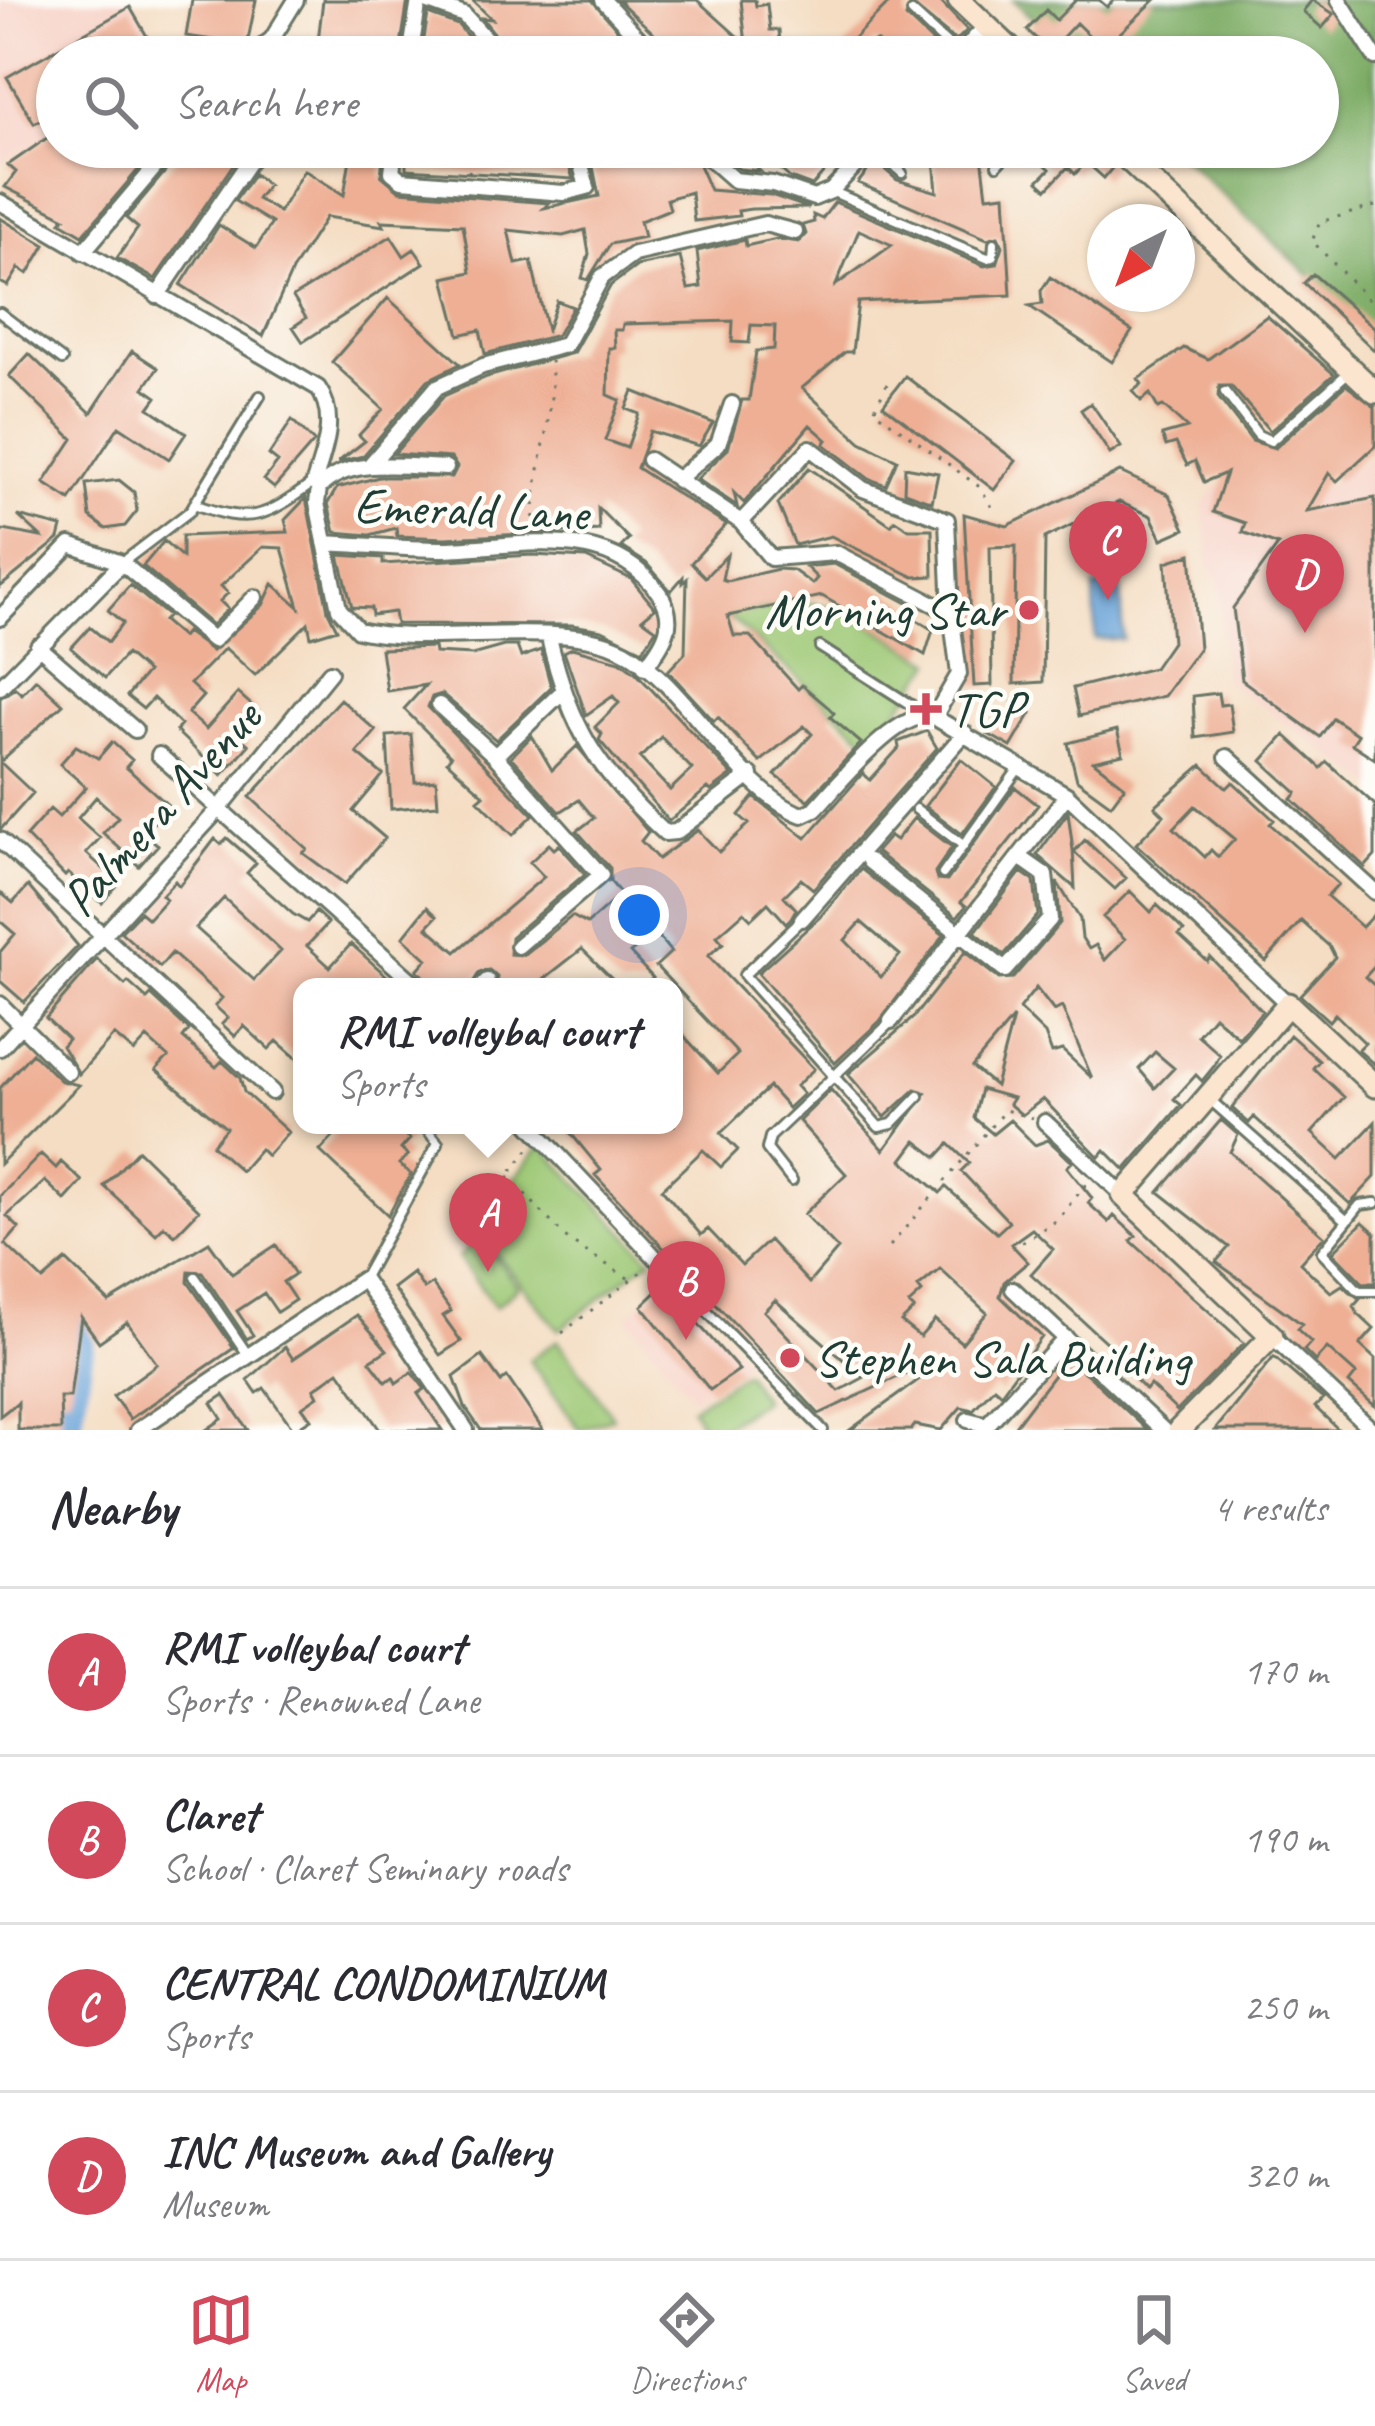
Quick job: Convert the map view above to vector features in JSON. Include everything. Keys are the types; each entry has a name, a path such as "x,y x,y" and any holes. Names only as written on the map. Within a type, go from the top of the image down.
{"street":[{"path":"274,36 296,0"},
{"path":"414,36 421,0 464,15 483,36"},
{"path":"603,0 636,36"},
{"path":"958,0 997,36"},
{"path":"1339,0 1375,57"},
{"path":"977,36 986,26"},
{"path":"83,252 154,168"},
{"path":"157,296 245,168"},
{"path":"392,168 398,179 564,193 587,188 582,168"},
{"path":"720,168 734,180 773,184 814,198 830,191 854,168"},
{"path":"1137,168 1375,392"},
{"path":"0,202 157,296 257,347 307,379 328,401 316,503 339,609 358,630 549,638 615,646 646,667 788,809 808,813 892,731 930,716 958,674 947,520 863,489 810,448 742,522"},
{"path":"369,466 437,387 483,366 565,345 602,277 634,254 765,224 795,232"},
{"path":"677,480 718,444 732,404"},
{"path":"649,460 742,522 771,558 836,553 951,613"},
{"path":"317,485 369,466 446,468"},
{"name":"Emerald Lane","path":"325,543 443,549 535,543 609,550 666,603 669,627 646,667"},
{"path":"0,618 70,545 122,563 213,640 255,597"},
{"path":"0,687 122,563"},
{"path":"549,638 562,692 584,743 664,833 676,832 751,775"},
{"path":"38,646 135,730"},
{"name":"Palmera Avenue","path":"0,1048 219,809 330,672"},
{"path":"495,756 562,692"},
{"path":"439,705 495,756 601,875 518,946"},
{"path":"930,716 1022,764 1067,795 1375,1086"},
{"path":"802,919 965,734"},
{"path":"159,755 408,978"},
{"path":"1227,757 1375,892"},
{"path":"891,1022 960,939 1067,795"},
{"path":"0,840 272,1092"},
{"path":"869,861 960,939 1005,970 1050,919 1045,875 1021,858"},
{"path":"0,1004 68,1072"},
{"path":"1123,1195 1288,1004"},
{"path":"1045,1122 1372,1430"},
{"path":"538,1134 676,1280"},
{"path":"138,1430 363,1280 466,1430"},
{"path":"1013,1289 1163,1430"},
{"path":"1179,1430 1272,1336"},
{"path":"968,1420 987,1425 1066,1338"}],"lane":[{"path":"912,12 938,36"},
{"path":"896,168 902,173"},
{"path":"830,191 987,258 993,257 994,243"},
{"path":"0,313 62,360"},
{"path":"1226,392 1258,435 1271,442 1351,370"},
{"path":"122,563 194,504 260,396"},
{"path":"194,504 227,516 254,518 317,485"},
{"path":"820,647 930,716"},
{"path":"943,874 1022,764"},
{"path":"916,809 964,846"},
{"path":"802,919 744,974 879,1127 892,1124 919,1096"},
{"path":"791,1181 767,1149 770,1137 891,1022"},
{"path":"1207,1097 1346,1220"},
{"path":"363,1280 438,1143 430,1134"},
{"path":"1375,1203 1364,1202 1346,1220 1325,1244 1323,1257 1359,1291 1375,1291"},
{"path":"196,1277 249,1356"},
{"path":"676,1280 823,1430"}],"path":[{"path":"466,186 469,168"},
{"path":"1375,206 1320,222 1312,242 1375,306"},
{"path":"535,543 534,484 552,394 550,350"},
{"path":"887,384 874,410 981,488 995,513"},
{"path":"890,1246 1005,1110 1045,1122"},
{"path":"467,1238 464,1234 508,1176 532,1134"},
{"path":"1012,1248 1056,1221 1096,1172"},
{"path":"508,1176 568,1240 632,1280"},
{"path":"562,1333 657,1260"}],"shaded area":[{"path":"0,0 132,0 157,36 36,36 36,143 0,164"},
{"path":"1375,454 1375,786 1224,680 1219,582 1210,569 1203,506 1218,484 1290,510"},
{"path":"667,1277 748,1362 693,1399 628,1317"}],"green space":[{"path":"1013,0 1375,0 1375,336 1194,168 1339,168 1339,36 1052,36"},
{"path":"815,603 845,610 933,662 873,745 726,614"},
{"path":"541,1145 651,1259 559,1330 475,1228"},
{"path":"478,1236 518,1287 495,1307 459,1258"},
{"path":"558,1340 613,1417 580,1430 529,1360"},
{"path":"745,1372 763,1400 718,1430 705,1430 691,1408"}],"water":[{"path":"1094,587 1121,587 1123,639 1095,639"}],"building":[{"path":"192,0 256,0 249,36 186,36"},
{"path":"323,0 408,0 402,36 319,36"},
{"path":"472,0 592,0 623,36 496,36 482,18 492,19"},
{"path":"618,0 697,0 737,36 657,36"},
{"path":"741,0 755,0 756,6 767,4 770,30 779,30 779,36 745,36"},
{"path":"892,0 939,0 967,30 961,36 950,36 911,4 906,17 926,36 856,36"},
{"path":"1076,0 1099,0 1107,7 1114,0 1155,0 1117,36 1090,36 1076,23 1064,36 1034,36 1027,30 1046,10 1056,20"},
{"path":"1312,0 1334,14 1322,28 1303,11"},
{"path":"130,7 147,36 79,36"},
{"path":"428,14 458,25 467,36 424,36"},
{"path":"36,60 36,122 34,123 7,77"},
{"path":"36,146 36,168 140,168 83,235 61,222 65,218 5,187 16,172 8,165"},
{"path":"168,168 231,168 155,279 117,258 138,228 126,218"},
{"path":"348,168 382,168 381,175 400,191 549,203 544,208 599,196 593,168 700,168 710,190 771,195 809,208 751,209 738,211 739,216 694,221 691,192 667,199 670,209 640,221 644,237 610,244 588,280 582,278 589,254 585,230 563,236 508,230 516,264 531,261 547,330 557,301 573,307 557,335 485,354 480,330 459,335 444,278 471,272 463,225 381,221 384,226 326,217 293,269 263,336 181,285 219,225 256,248 272,223 235,201 254,174 268,185 257,199 279,212 304,170 344,195"},
{"path":"570,168 573,179 406,169"},
{"path":"779,168 828,168 812,186"},
{"path":"870,168 883,168 897,180 937,192 935,168 984,168 987,196 1005,194 1011,295 858,302 852,352 845,352 802,388 861,442 897,460 886,485 869,479 824,444 827,440 810,425 744,503 734,493 737,506 697,479 728,449 742,400 749,400 756,351 774,349 775,326 751,325 749,343 732,342 733,321 623,324 622,330 614,330 615,348 609,348 608,395 620,400 605,440 627,448 639,414 626,409 633,391 713,423 699,446 650,431 637,468 726,525 691,563 705,577 727,555 722,579 727,581 778,569 793,570 812,584 817,578 806,567 834,564 911,605 907,614 933,630 925,655 822,596 728,616 734,636 750,636 798,689 802,685 828,707 834,713 830,717 861,743 808,800 775,775 812,734 804,726 760,762 718,717 714,721 668,671 685,653 687,579 683,583 683,577 671,591 646,563 621,547 629,539 598,508 599,530 445,538 397,536 396,528 370,535 335,532 328,503 337,488 379,477 452,477 457,467 451,458 394,454 444,396 487,377 573,353 611,285 637,266 680,257 688,289 701,287 697,251 745,240 746,246 777,239 799,242 806,234 803,225 814,222 813,215 822,219 835,202 984,266 997,264 1003,246 998,236 987,239 858,183","holes":["859,230 892,245 836,285"]},
{"path":"1067,168 1047,189 1038,181 1050,169"},
{"path":"1093,168 1112,168 1104,178"},
{"path":"0,218 45,245 28,274 19,268 8,286 0,282"},
{"path":"391,236 404,256 414,249 424,263 303,342 293,327 306,318 293,297"},
{"path":"1313,274 1375,328 1375,351 1304,283"},
{"path":"1050,277 1087,301 1087,312 1103,312 1132,331 1112,362 1029,306 1042,304 1041,291"},
{"path":"388,298 460,364 428,380 363,456 338,462 365,441 359,435 383,409 332,362"},
{"path":"1267,316 1334,374 1270,431 1231,386 1219,386 1218,397 1252,441 1275,448 1346,385 1375,407 1375,446 1337,481 1329,473 1307,511 1375,498 1375,759 1352,744 1358,735 1333,718 1320,737 1242,680 1233,608 1278,545 1242,532 1245,523 1213,512 1226,473 1204,482 1195,461 1187,465 1176,443 1166,446 1162,435 1187,428 1163,406 1158,408 1150,394 1141,401 1133,391 1142,384 1138,379 1184,348 1208,359"},
{"path":"132,351 158,368 144,388 157,397 149,408 186,433 169,459 119,426 70,500 44,483 73,439 9,376 29,354 91,413"},
{"path":"905,376 1016,461 994,490 883,405"},
{"path":"1091,403 1121,447 1110,454 1081,410"},
{"path":"292,420 314,442 274,488 264,480 278,462 269,455"},
{"path":"905,467 938,473 932,502 904,492"},
{"path":"809,468 891,525 895,520 909,529 932,529 933,576 914,577 831,536 795,545 778,504"},
{"path":"1120,472 1169,495 1185,529 1162,539 1151,516 1119,502 1045,538 1043,682 1014,684 1016,546 990,547 992,685 974,686 964,514 1007,526"},
{"path":"119,480 134,492 137,511 125,526 106,529 90,517 86,484"},
{"path":"306,498 328,611 337,629 311,637 308,623 255,675 225,648 190,684 203,696 188,713 206,729 238,693 258,711 237,735 249,745 222,775 176,731 181,725 153,698 143,709 127,696 147,672 126,654 105,678 71,648 90,627 108,642 123,623 108,610 130,585 168,616 163,621 182,637 186,632 212,651 263,605 273,584 299,607 282,548 263,547 221,586 228,593 220,601 228,609 212,625 143,566 164,541 182,557 182,536 288,532 285,520"},
{"path":"18,516 62,527 59,539 0,587 0,534 4,530 41,537"},
{"path":"1191,554 1199,648 1164,696 1079,716 1073,688 1154,668 1172,642 1166,562"},
{"path":"339,555 383,558 383,564 533,555 586,558 631,579 655,608 642,619 656,629 643,650 602,630 572,625 396,624 394,612 372,615 371,608 352,607"},
{"path":"517,646 521,657 541,650 551,687 496,740 442,694 432,697 428,707 533,815 513,835 478,800 484,795 447,761 451,756 404,709 426,685 387,691 381,649 434,647 435,653 472,655"},
{"path":"572,648 620,661 732,775 711,791 708,788 669,821 599,740 602,734 595,727 619,703 613,696 586,715 564,652","holes":["661,737 692,769 670,790 640,758"]},
{"path":"36,679 63,704 0,762 0,698 15,688 22,694"},
{"path":"1218,693 1220,705 1229,704 1233,732 1195,738 1193,696"},
{"path":"340,699 376,731 357,753 383,775 353,811 385,838 345,884 303,853 307,849 250,797"},
{"path":"1013,703 1031,713 1011,747 988,734 996,720 1013,720"},
{"path":"1117,730 1123,754 1093,761 1125,786 1111,805 1077,780 1068,743"},
{"path":"927,731 937,748 813,889 801,879 784,896 796,909 786,923 768,903 751,919 744,912 717,936 723,943 708,956 814,1069 796,1086 803,1094 788,1108 769,1087 721,1133 738,1150 721,1167 703,1150 662,1189 701,1235 708,1229 742,1265 769,1240 809,1283 838,1249 804,1214 846,1174 799,1121 831,1090 884,1150 926,1093 916,1089 885,1117 848,1074 913,1018 965,952 999,979 1013,978 1060,923 1057,882 1080,919 1082,938 1089,949 1096,945 1105,960 1125,939 1103,917 1130,891 1151,912 1157,905 1184,931 1179,935 1207,961 1210,957 1262,1011 1239,1038 1214,1016 1198,1035 1220,1055 1215,1065 1202,1081 1196,1075 1174,1099 1181,1105 1125,1170 1105,1150 1099,1157 1043,1099 1022,1115 1009,1104 1013,1098 981,1089 974,1118 993,1134 1010,1120 1035,1145 1048,1140 1072,1162 1067,1167 1092,1198 1088,1203 1109,1222 1114,1216 1136,1236 1131,1241 1244,1343 1177,1411 1150,1385 1146,1390 1115,1359 1120,1355 1031,1274 1053,1249 1032,1229 1011,1244 1028,1262 1004,1282 1000,1296 1042,1337 1001,1393 994,1387 973,1410 961,1407 941,1430 915,1425 911,1430 850,1430 932,1370 928,1363 819,1414 595,1175 601,1170 571,1134 683,1134 683,1035 718,1073 738,1054 683,995 683,978 667,978 656,966 671,952 632,905 613,922 636,948 630,953 653,978 612,978 582,949 545,978 497,978 489,970 476,978 426,978 417,970 427,959 403,937 427,907 437,916 427,927 456,952 544,877 530,862 549,844 554,849 559,845 585,874 511,937 510,954 524,955 572,916 587,924 621,894 610,881 610,868 577,831 594,818 579,800 560,812 511,757 532,736 552,770 577,746 648,832 641,841 658,859 698,830 719,852 749,824 739,815 754,797 806,838 863,773 870,780 899,748 898,742","holes":["1036,988 1054,1011 1062,1007 1092,1078 1062,1050 1052,1053 1045,1034 1019,1009","1013,1018 995,1086 972,1067","1155,1052 1174,1068 1155,1088 1139,1069","916,1141 937,1157 949,1144 969,1163 961,1171 1009,1222 997,1233 946,1187 940,1193 902,1160","940,1269 987,1313 962,1343 935,1320 920,1337 901,1322 914,1309 909,1304 922,1292 918,1287","775,1300 863,1378 839,1391 764,1311"]},
{"path":"411,734 415,782 436,780 438,805 391,809 387,736"},
{"path":"1285,735 1321,768 1327,762 1375,805 1375,856 1365,867 1292,799 1297,793 1262,761"},
{"path":"112,742 132,760 126,767 169,806 144,833 158,845 139,866 103,833 118,817 96,797 78,818 100,838 86,853 119,883 102,903 68,873 65,876 26,836 50,809 59,817 86,787 60,764 76,746 98,758"},
{"path":"961,759 996,787 962,834 925,806"},
{"path":"0,762 33,793 1,829 0,829"},
{"path":"1202,765 1227,788 1233,782 1274,820 1270,824 1338,884 1327,896 1362,927 1375,913 1375,966 1365,977 1375,986 1375,1065 1358,1050 1365,1043 1335,1014 1329,1021 1300,995 1335,957 1330,947 1301,921 1266,961 1136,844 1164,815 1155,806","holes":["1195,806 1235,839 1218,857 1211,850 1205,857 1174,828"]},
{"path":"1015,787 1038,805 961,902 966,906 957,917 876,852 890,836 896,840 914,818 952,847 935,872 937,880 947,881"},
{"path":"1068,812 1073,850 1075,888 1037,855"},
{"path":"227,838 256,863 247,873 293,914 307,922 316,912 328,923 307,946 330,967 351,944 389,978 293,978 293,1055 277,1041 269,1049 244,1026 235,1036 222,1024 228,1018 215,1006 222,998 172,953 160,967 121,932 140,912 148,919 166,899 162,895 175,881 179,886 215,839 221,844","holes":["224,898 281,951 254,980 196,928"]},
{"path":"1085,840 1126,878 1115,889 1074,852"},
{"path":"861,869 944,935 880,1021 835,1063 758,973 820,917","holes":["861,922 900,955 881,977 845,940"]},
{"path":"1021,872 1034,881 1038,915 1004,955 975,932"},
{"path":"28,886 78,946 24,1002 0,981 0,952 15,934 0,921 0,892 13,903"},
{"path":"97,959 125,985 128,982 147,999 151,995 189,1030 183,1038 216,1067 222,1061 240,1078 244,1092 288,1132 267,1156 260,1149 241,1171 212,1145 226,1128 156,1070 168,1057 147,1038 134,1052 114,1035 79,1074 62,1046 68,1039 46,1018"},
{"path":"1290,1035 1319,1061 1313,1068 1344,1097 1312,1133 1340,1159 1375,1122 1375,1177 1350,1204 1254,1117 1249,1123 1232,1108"},
{"path":"32,1053 61,1081 79,1085 0,1164 0,1088"},
{"path":"1221,1120 1238,1135 1230,1152 1324,1236 1300,1263 1331,1292 1342,1285 1360,1299 1354,1306 1374,1329 1360,1345 1375,1359 1375,1406 1349,1383 1356,1374 1327,1348 1315,1361 1304,1350 1311,1342 1297,1329 1302,1324 1216,1262 1229,1247 1159,1192"},
{"path":"405,1134 410,1139 401,1149 408,1155 399,1164 411,1174 388,1215 320,1151 335,1135"},
{"path":"138,1150 199,1210 175,1235 164,1226 156,1234 104,1186"},
{"path":"41,1154 56,1168 61,1162 82,1181 65,1200 45,1181 7,1216 19,1228 5,1244 43,1280 66,1260 109,1302 209,1242 232,1274 276,1245 295,1274 283,1282 295,1300 277,1312 264,1293 237,1311 253,1335 247,1339 202,1272 189,1271 188,1282 234,1348 130,1419 113,1396 157,1364 127,1322 99,1342 81,1317 70,1397 60,1397 61,1430 18,1430 18,1402 0,1416 0,1196"},
{"path":"1363,1222 1375,1233 1375,1283 1363,1283 1333,1252"},
{"path":"413,1273 424,1289 432,1284 451,1311 443,1316 461,1341 440,1355 393,1288"},
{"path":"664,1285 739,1370 710,1390 642,1306"},
{"path":"357,1315 387,1350 370,1361 386,1382 393,1377 396,1383 412,1372 425,1389 418,1394 442,1430 380,1430 339,1371 314,1389 318,1396 302,1407 311,1419 294,1430 264,1388 257,1393 248,1380 285,1347 293,1359"},
{"path":"482,1356 501,1382 507,1377 543,1430 481,1430 465,1407 454,1377"},
{"path":"1274,1357 1323,1399 1315,1407 1339,1430 1215,1430"},
{"path":"1066,1359 1088,1375 1147,1430 1012,1430"},
{"path":"224,1395 248,1430 206,1430 222,1419 212,1403"}],"waterway":[{"path":"0,1339 25,1322 71,1327 81,1345 68,1430"}],"place":[{"name":"CENTRAL CONDOMINIUM","path":"1108,600"},
{"name":"Morning Star","path":"1029,610"},
{"name":"INC Museum and Gallery","path":"1305,633"},
{"name":"TGP","path":"926,709"},
{"name":"RMI volleybal court","path":"488,1272"},
{"name":"Claret","path":"686,1340"},
{"name":"Stephen Sala Building","path":"790,1358"}]}
